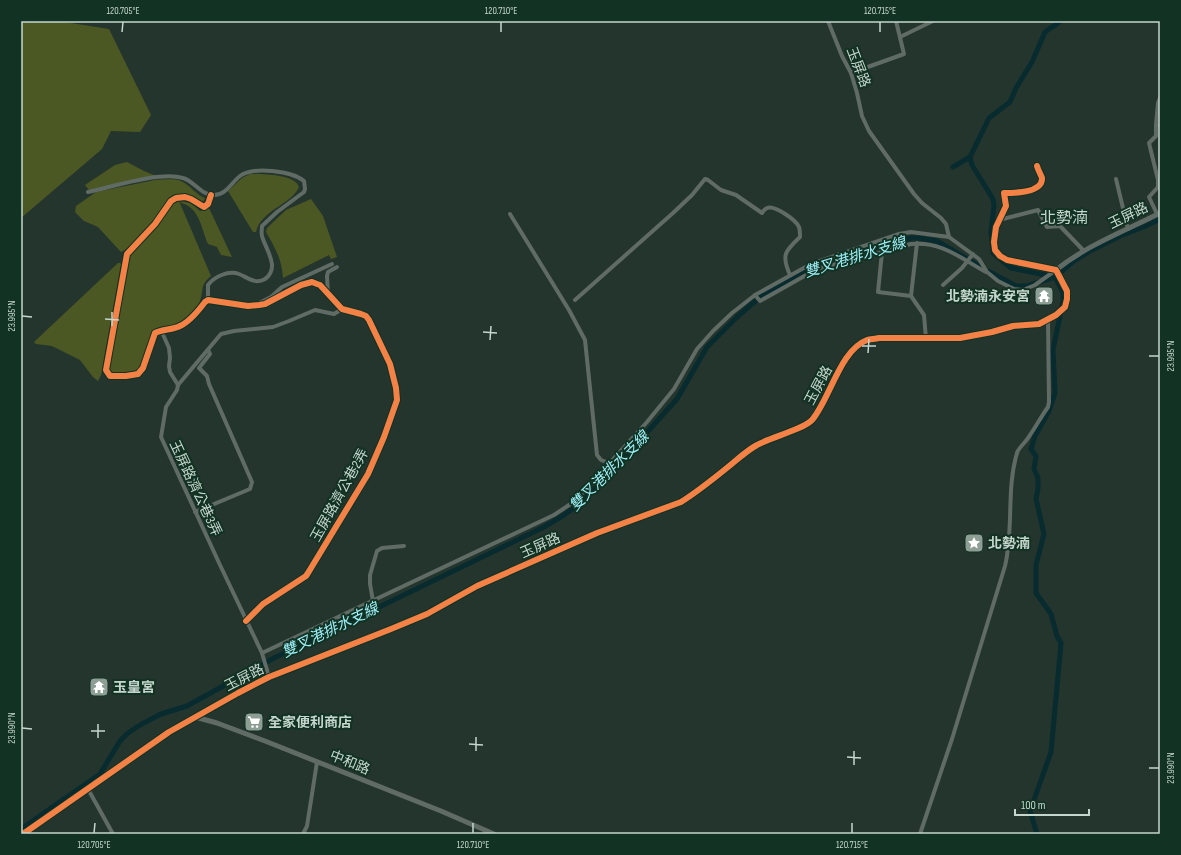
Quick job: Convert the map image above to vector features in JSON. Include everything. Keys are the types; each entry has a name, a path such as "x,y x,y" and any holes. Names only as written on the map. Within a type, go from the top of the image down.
{"street":[{"name":"玉屏路","path":"828,21 842,56 851,73 862,116 870,131 914,194 922,203 944,221 949,237"},
{"path":"851,73 904,54 896,21"},
{"path":"900,37 933,21"},
{"path":"1158,214 1149,197 1158,187 1158,180 1149,143 1156,136 1158,125 1158,104 1160,98"},
{"path":"1037,166 1042,178 1040,185 1037,188 1024,192 1004,193 1006,206 999,220 994,242 995,250 1000,256 1007,260 1034,265 1053,272"},
{"path":"88,192 155,177 176,176 188,180 211,195 219,195 223,193 237,178 245,173 258,170 293,174 302,178 305,184 304,192 277,212 262,226 262,236 272,260 272,267 265,279 254,281 238,273 230,273 216,277 208,285 208,300 187,321 179,327 160,330 155,333 143,368 138,374 110,376 106,370 127,254 155,224 171,201 176,198 185,197 204,207 208,204 211,195"},
{"path":"575,300 673,213 692,195 705,179 721,190 736,195 762,213 767,208 772,208 789,216 796,222 800,229 800,237 789,247 785,254 785,262 790,275"},
{"path":"1116,179 1128,229"},
{"path":"999,220 1038,210 1047,227 1060,226 1083,250"},
{"path":"510,214 569,310 585,340 597,454 600,460 609,463"},
{"name":"玉屏路","path":"269,677 262,652 373,602 554,515 574,501 652,416 674,389 697,349 713,331 732,313 755,295 811,264 899,234 911,232 949,237 973,254 987,272 998,281 1014,289 1023,290 1034,285 1083,250 1158,214"},
{"path":"917,243 911,296 924,315 926,339"},
{"path":"755,295 760,301 817,269 917,243 937,245 951,251 967,262 987,272"},
{"path":"882,252 878,292 911,296"},
{"path":"943,284 967,262 973,254"},
{"path":"248,306 262,302 282,286 332,264"},
{"path":"328,295 328,272 337,267"},
{"name":"玉屏路","path":"23,834 169,732 269,677 426,614 477,586 597,532 681,502 757,444 811,421 820,409 834,379 850,354 859,344 867,340 879,338 960,338 992,332 1013,326 1039,324 1056,315 1065,307 1067,291 1060,277 1053,272"},
{"name":"玉屏路濟公巷2弄","path":"208,300 248,306 265,304 294,288 312,282 320,285 342,309 361,314 369,320 390,364 396,388 397,400 368,474 308,573 306,576 263,604 246,621"},
{"path":"195,512 250,489 252,486 252,482 209,384 207,376 199,368 210,354 208,350 221,334 234,331 273,327 289,322 315,310 334,314 342,309"},
{"path":"920,834 1006,566 1010,535 1012,478 1018,451 1029,437 1048,407 1048,319"},
{"path":"160,330 169,348 170,372 178,385"},
{"name":"玉屏路濟公巷3弄","path":"208,350 178,385 177,390 166,407 160,437 262,652"},
{"path":"373,602 370,575 377,551 382,548 404,546"},
{"name":"中和路","path":"196,717 217,723 317,762 494,834"},
{"path":"303,834 307,826 317,762"},
{"path":"88,789 113,834"}],"green space":[{"path":"21,21 58,21 109,29 151,115 140,132 111,131 102,149 21,218"},
{"path":"127,162 156,176 89,190 85,185 115,165"},
{"path":"250,174 285,177 291,179 299,187 290,199 264,218 259,224 256,232 253,232 228,191 242,178"},
{"path":"171,179 181,181 205,198 202,204 193,199 169,200 153,225 121,252 98,227 84,221 75,212 76,206 96,192 155,180"},
{"path":"311,199 323,216 337,257 331,259 329,255 283,278 280,259 266,232 267,228 286,210"},
{"path":"179,201 211,276 204,284 200,301 196,309 189,317 171,328 154,330 138,370 135,373 111,375 107,368 128,256 158,226 170,205"},
{"path":"180,201 191,203 200,211 209,208 232,257 221,255 217,247 208,244 196,214 192,209"},
{"path":"118,263 121,264 101,375 98,381 80,360 52,346 36,344 34,342"}],"waterway":[{"path":"953,167 970,157 989,118 1010,102 1016,88 1032,62 1045,32 1061,21"},
{"path":"970,157 972,165 993,199 994,205 991,232 993,253 1011,268 1055,277 1063,293 1063,301 1053,350 1055,393 1049,411 1035,436 1031,449 1036,456 1034,469 1038,478 1036,499 1044,534 1036,565 1036,593 1051,614 1057,636 1061,643 1051,752 1030,811 1037,834"},
{"path":"988,271 1016,286 1027,286 1055,277 1075,260 1090,251 1160,219"},
{"name":"雙叉港排水支線","path":"21,829 100,774 120,741 128,733 140,725 161,714 187,706 274,658 544,527 564,515 578,505 604,480 677,399 707,347 737,317 760,297 801,272 873,248 911,238 937,241 979,266"}],"cycle path":[{"path":"23,834 169,732 269,677 427,614 477,586 597,533 681,502 704,486 753,447 762,442 802,427 812,420 842,364 858,345 867,340 879,338 960,338 992,332 1013,326 1039,324 1056,315 1065,307 1067,299 1067,291 1056,270 1007,260 1000,256 995,250 994,242 996,227 1006,206 1004,193 1027,191 1038,187 1042,178 1037,166"},
{"path":"211,195 208,204 204,207 185,197 176,198 171,201 155,224 127,254 106,370 110,376 138,374 143,368 155,333 177,327 187,322 208,300 248,306 265,304 301,285 312,282 320,285 342,309 366,316 369,320 390,364 396,388 397,400 384,437 368,474 306,576 263,604 246,621"}],"place":[{"name":"北勢湳永安宮","path":"1044,296"},
{"name":"北勢湳","path":"974,543"},
{"name":"玉皇宮","path":"99,687"},
{"name":"全家便利商店","path":"254,722"}],"district":[{"name":"北勢湳","path":"1064,217"}]}
